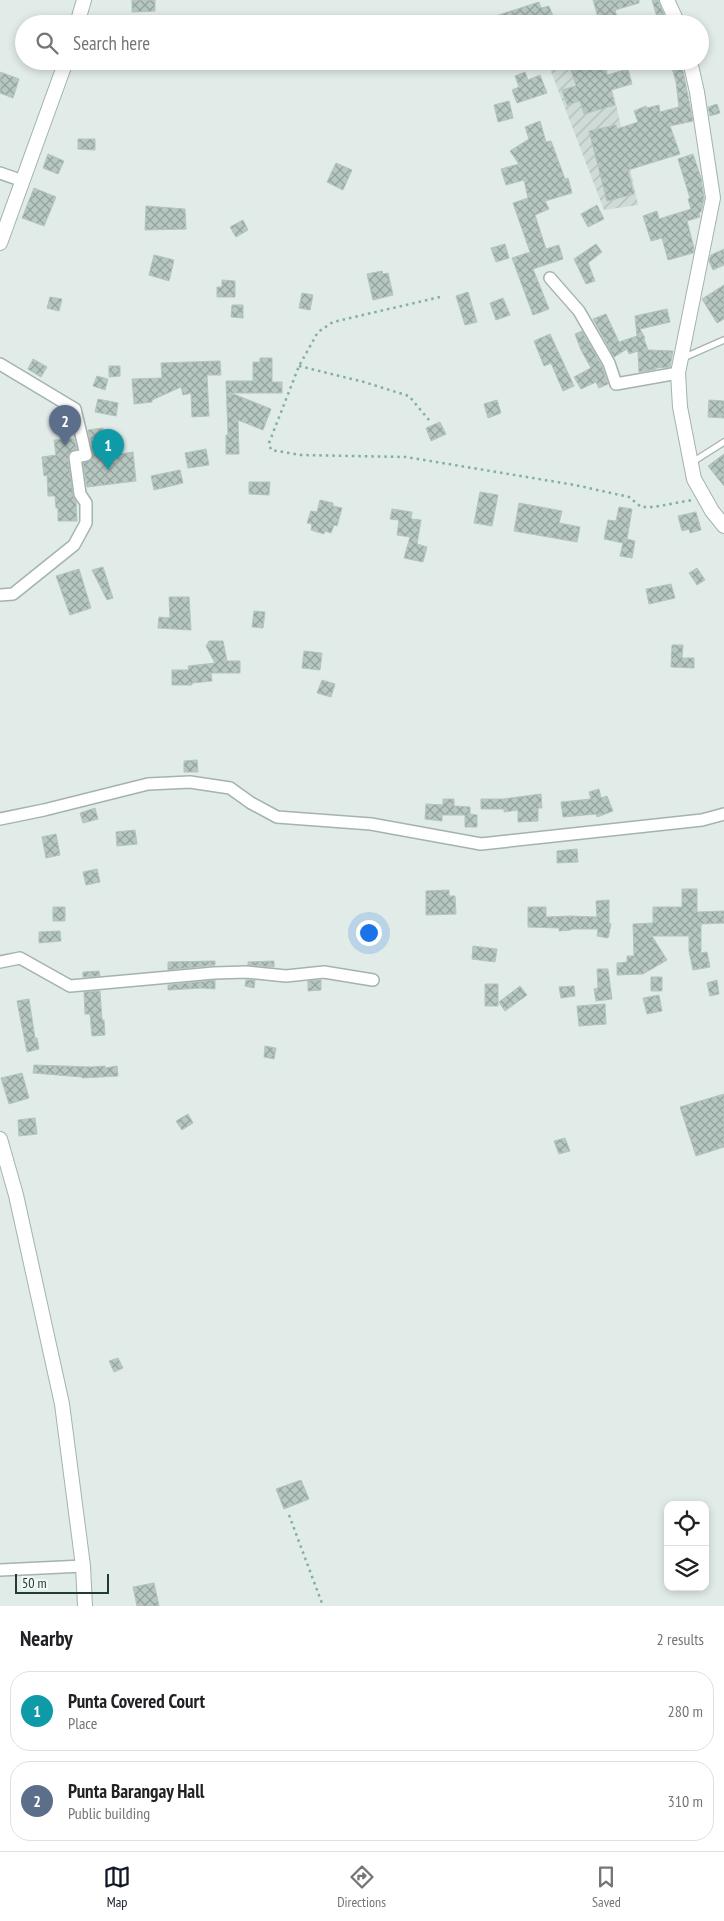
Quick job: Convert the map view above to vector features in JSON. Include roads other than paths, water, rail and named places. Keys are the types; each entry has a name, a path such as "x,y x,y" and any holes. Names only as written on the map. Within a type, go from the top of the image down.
{"street":[{"path":"80,15 84,0"},
{"path":"667,0 674,15"},
{"path":"0,243 63,70"},
{"path":"692,70 713,198 678,374 680,407 694,479 712,511 724,526"},
{"path":"0,173 23,181"},
{"path":"550,278 579,311 609,363 616,384 678,374"},
{"path":"0,364 75,409 86,455 75,457 80,494 86,503 86,523 74,545 13,594 0,595"},
{"path":"0,818 44,810 148,784 190,782 230,788 250,803 277,817 371,824 481,844 702,820 724,814"},
{"path":"0,962 20,958 70,986 214,973 247,972 286,976 324,972 373,980"},
{"path":"0,1139 16,1195 62,1404 83,1566 86,1606"},
{"path":"0,1570 83,1566"}],"lane":[{"path":"681,358 724,340"},
{"path":"691,464 724,442"}],"place":[{"name":"Punta Barangay Hall","path":"65,446"},
{"name":"Punta Covered Court","path":"108,470"}]}
